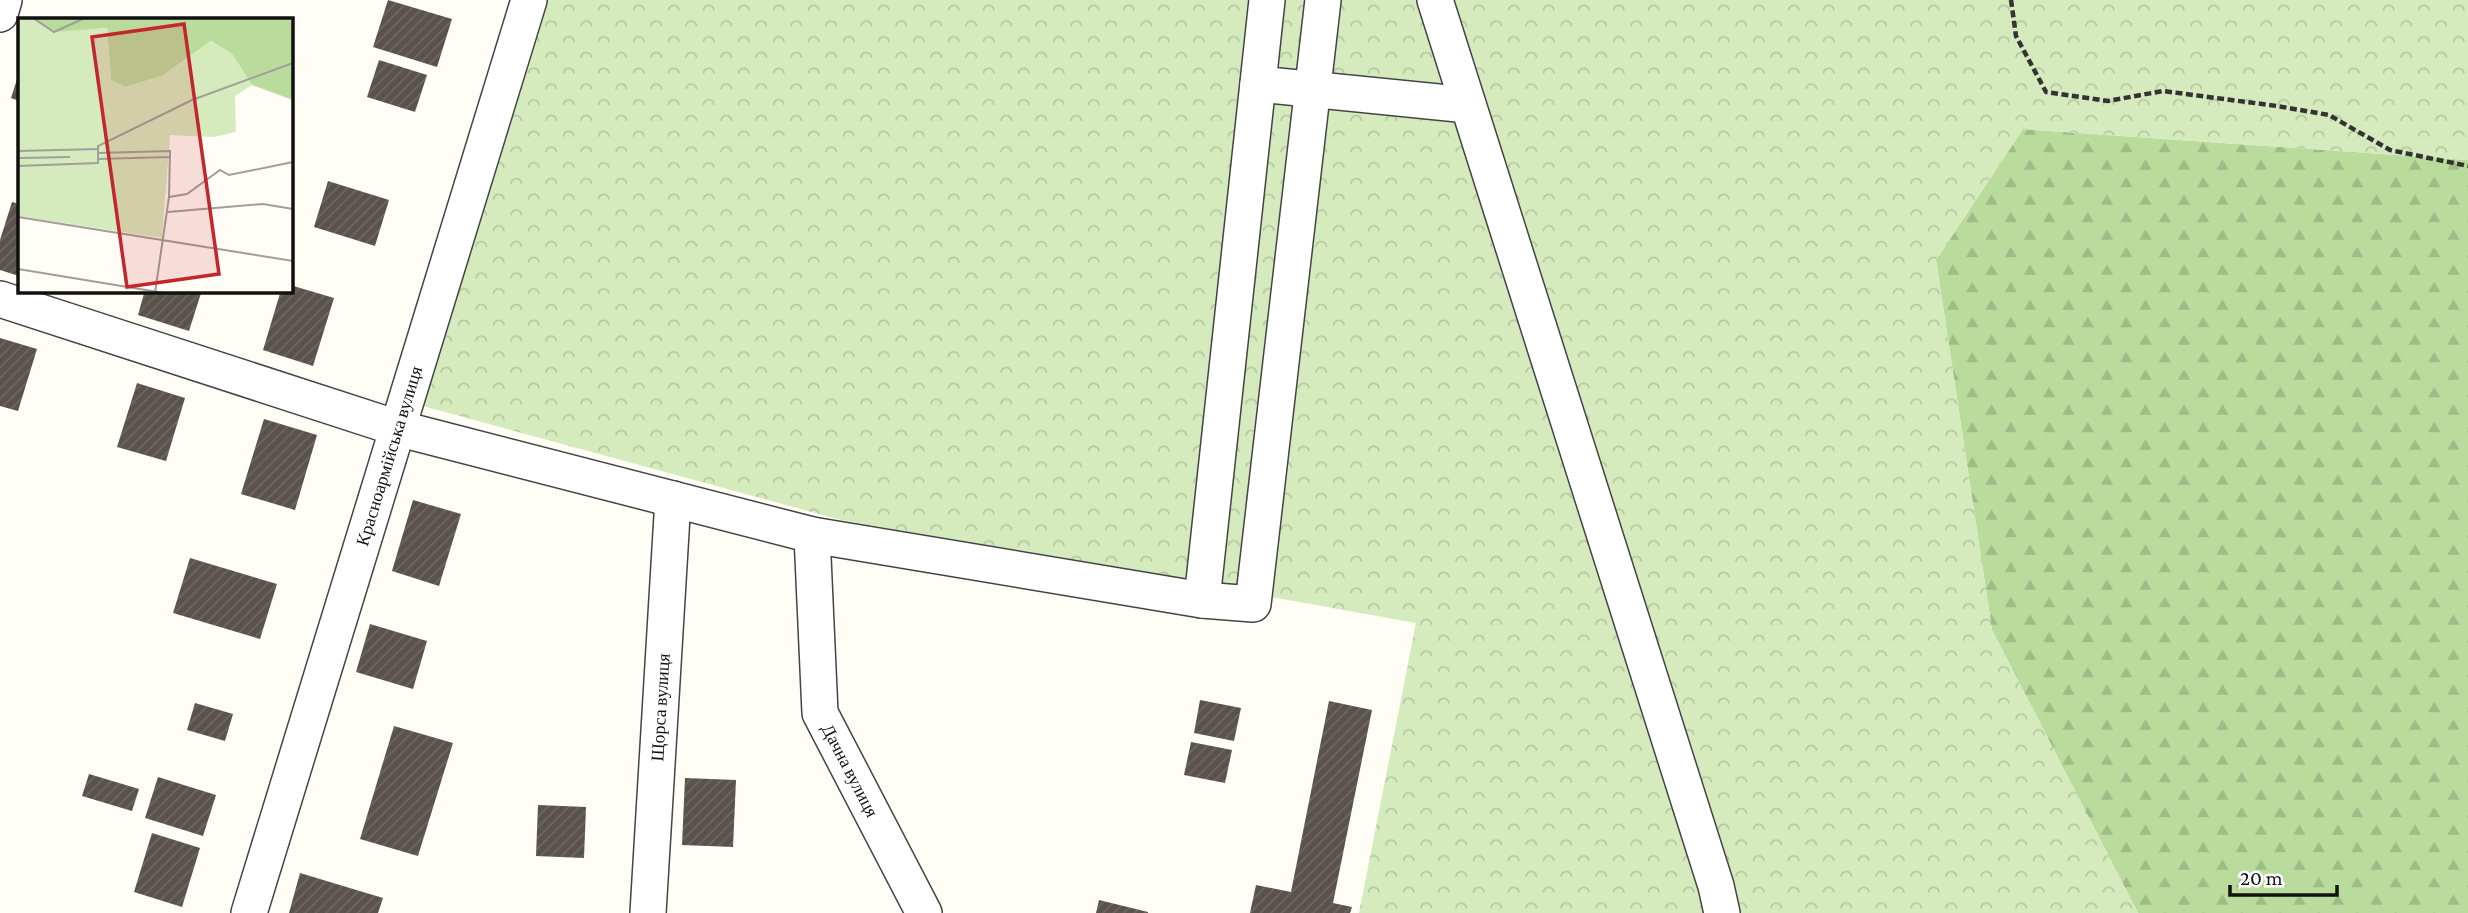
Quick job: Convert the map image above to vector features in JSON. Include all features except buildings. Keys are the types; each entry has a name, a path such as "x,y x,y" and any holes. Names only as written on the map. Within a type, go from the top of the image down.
{"street":[{"path":"0,14 4,0"},
{"name":"Красноармійська вулиця","path":"249,913 529,0"},
{"path":"1202,600 1267,0"},
{"path":"0,299 397,428 812,535 1202,600 1252,604 1323,0"},
{"path":"1435,0 1716,886 1722,913"},
{"path":"1258,84 1468,106"},
{"name":"Щорса вулиця","path":"648,913 673,499"},
{"name":"Дачна вулиця","path":"812,535 820,713 924,913"}],"path":[{"path":"2011,0 2016,36 2046,92 2108,100 2163,91 2329,115 2390,150 2468,166"}],"green space":[{"path":"546,0 2468,0 2468,160 2023,129 1936,260 1992,630 2138,913 1359,913 1416,623 841,520 423,406"},
{"path":"2023,129 2468,160 2468,913 2138,913 1992,630 1936,260"}]}
